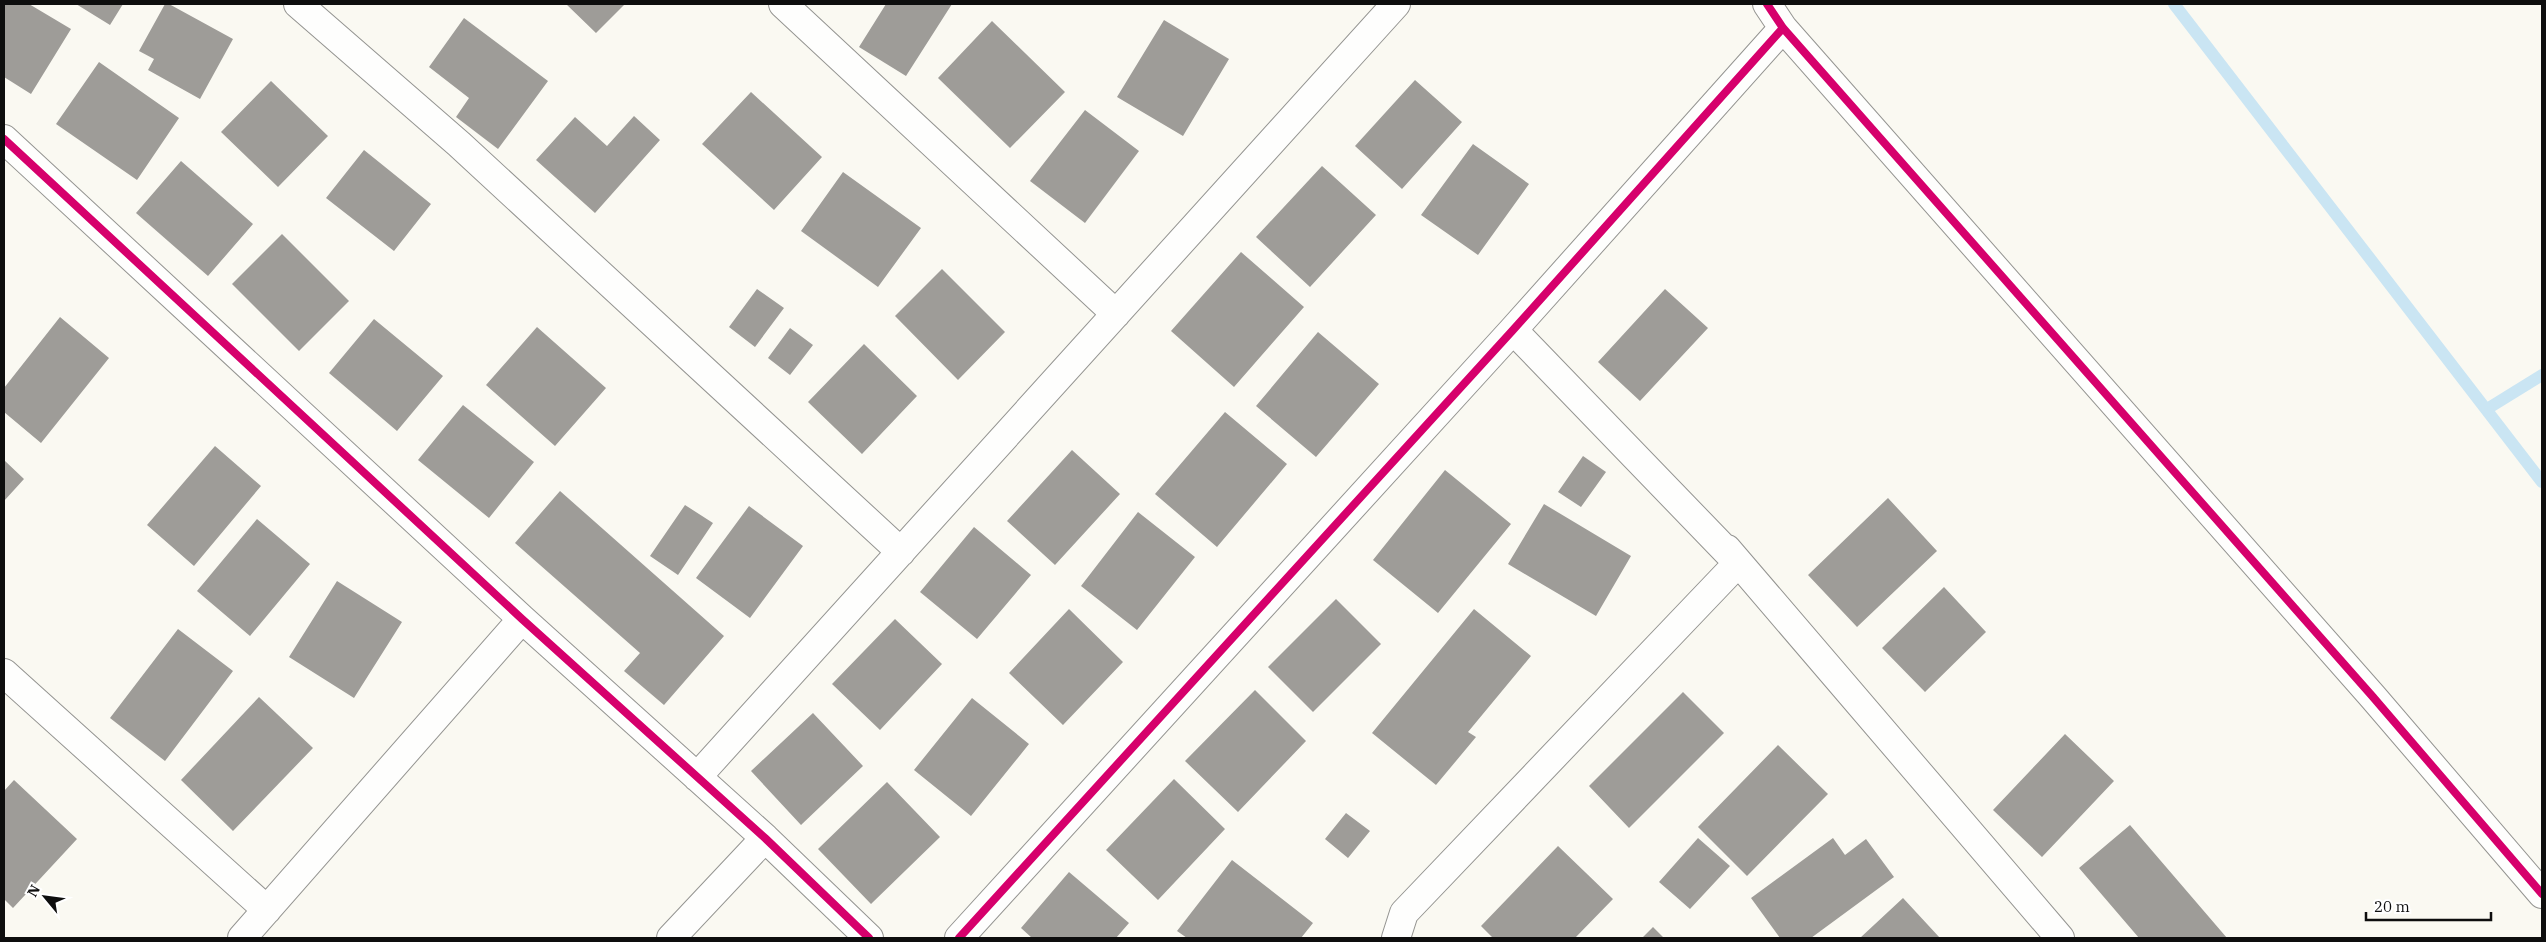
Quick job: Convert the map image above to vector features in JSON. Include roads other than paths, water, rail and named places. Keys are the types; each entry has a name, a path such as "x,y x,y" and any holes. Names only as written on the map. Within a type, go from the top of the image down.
{"street":[{"path":"298,4 459,144 901,552"},
{"path":"783,4 1116,314"},
{"path":"697,777 1396,4"},
{"path":"1764,4 1783,28 2373,697 2542,894"},
{"path":"959,938 1520,322 1783,28"},
{"path":"4,139 522,619 765,838 869,938"},
{"path":"1520,322 1738,563 2060,938"},
{"path":"1396,938 1404,913 1738,563"},
{"path":"242,938 522,619"},
{"path":"4,673 267,910"},
{"path":"671,938 765,838"}],"waterway":[{"path":"2174,4 2542,482"},
{"path":"2487,409 2542,375"}]}
